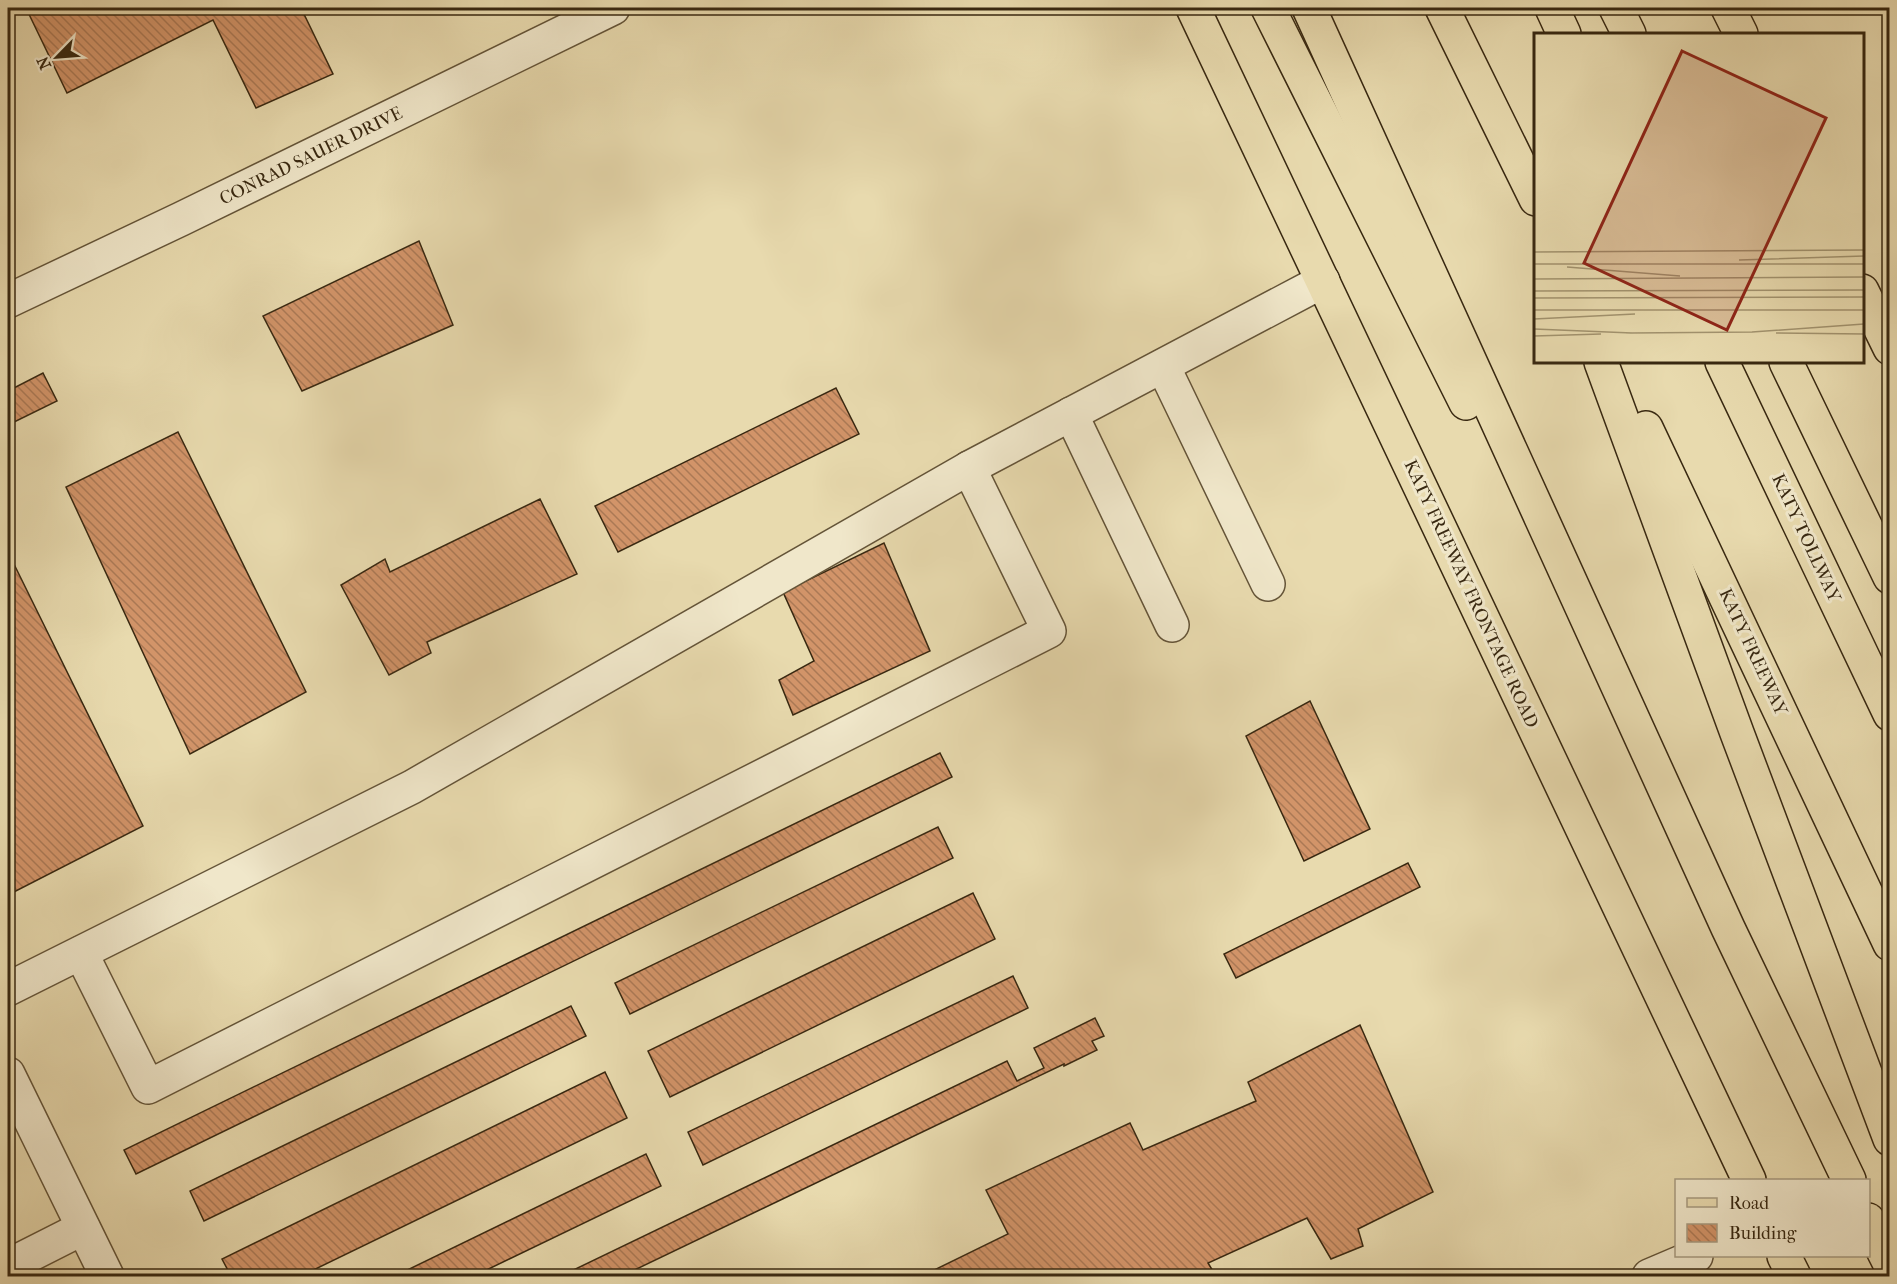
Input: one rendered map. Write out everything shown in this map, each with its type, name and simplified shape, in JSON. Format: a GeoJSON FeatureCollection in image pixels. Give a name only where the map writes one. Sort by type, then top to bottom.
{"type":"FeatureCollection","features":[{"type":"Feature","properties":{"kind":"main road","name":"KATY FREEWAY FRONTAGE ROAD"},"geometry":{"type":"LineString","coordinates":[[1193,8],[1749,1179]]}},
{"type":"Feature","properties":{"kind":"main road"},"geometry":{"type":"LineString","coordinates":[[1268,8],[1728,928],[1849,1179]]}},
{"type":"Feature","properties":{"kind":"main road"},"geometry":{"type":"LineString","coordinates":[[1309,8],[1728,928]]}},
{"type":"Feature","properties":{"kind":"main road"},"geometry":{"type":"LineString","coordinates":[[1442,8],[1534,195]]}},
{"type":"Feature","properties":{"kind":"main road"},"geometry":{"type":"LineString","coordinates":[[1551,8],[1564,33]]}},
{"type":"Feature","properties":{"kind":"main road"},"geometry":{"type":"LineString","coordinates":[[1616,8],[1628,33]]}},
{"type":"Feature","properties":{"kind":"main road"},"geometry":{"type":"LineString","coordinates":[[1728,8],[1740,33]]}},
{"type":"Feature","properties":{"kind":"main road"},"geometry":{"type":"LineString","coordinates":[[1864,293],[1890,348]]}},
{"type":"Feature","properties":{"kind":"main road"},"geometry":{"type":"LineString","coordinates":[[1601,363],[1890,1139]]}},
{"type":"Feature","properties":{"kind":"main road","name":"KATY FREEWAY"},"geometry":{"type":"LineString","coordinates":[[1614,363],[1890,944]]}},
{"type":"Feature","properties":{"kind":"main road","name":"KATY TOLLWAY"},"geometry":{"type":"LineString","coordinates":[[1722,363],[1890,714]]}},
{"type":"Feature","properties":{"kind":"main road"},"geometry":{"type":"LineString","coordinates":[[1786,363],[1890,577]]}},
{"type":"Feature","properties":{"kind":"main road"},"geometry":{"type":"LineString","coordinates":[[1870,1222],[1890,1264]]}},
{"type":"Feature","properties":{"kind":"main road"},"geometry":{"type":"LineString","coordinates":[[1784,1257],[1794,1276]]}},
{"type":"Feature","properties":{"kind":"street","name":"CONRAD SAUER DRIVE"},"geometry":{"type":"LineString","coordinates":[[10,292],[181,219],[613,8]]}},
{"type":"Feature","properties":{"kind":"street"},"geometry":{"type":"LineString","coordinates":[[8,989],[412,787],[969,468],[1323,281]]}},
{"type":"Feature","properties":{"kind":"street"},"geometry":{"type":"LineString","coordinates":[[1162,366],[1268,584]]}},
{"type":"Feature","properties":{"kind":"street"},"geometry":{"type":"LineString","coordinates":[[1071,414],[1172,625]]}},
{"type":"Feature","properties":{"kind":"street"},"geometry":{"type":"LineString","coordinates":[[81,953],[148,1087],[1049,631],[969,468]]}},
{"type":"Feature","properties":{"kind":"street"},"geometry":{"type":"LineString","coordinates":[[8,1074],[107,1276]]}},
{"type":"Feature","properties":{"kind":"street"},"geometry":{"type":"LineString","coordinates":[[8,1266],[83,1228]]}},
{"type":"Feature","properties":{"kind":"street"},"geometry":{"type":"LineString","coordinates":[[1649,1276],[1694,1257]]}},
{"type":"Feature","properties":{"kind":"building"},"geometry":{"type":"Polygon","coordinates":[[[26,8],[301,8],[333,74],[256,108],[213,20],[67,93],[26,8]]]}},
{"type":"Feature","properties":{"kind":"building"},"geometry":{"type":"Polygon","coordinates":[[[419,241],[453,325],[302,391],[263,316],[419,241]]]}},
{"type":"Feature","properties":{"kind":"building"},"geometry":{"type":"Polygon","coordinates":[[[43,373],[57,401],[8,425],[8,391],[43,373]]]}},
{"type":"Feature","properties":{"kind":"building"},"geometry":{"type":"Polygon","coordinates":[[[836,388],[859,434],[618,552],[595,506],[836,388]]]}},
{"type":"Feature","properties":{"kind":"building"},"geometry":{"type":"Polygon","coordinates":[[[178,432],[306,692],[190,754],[66,487],[178,432]]]}},
{"type":"Feature","properties":{"kind":"building"},"geometry":{"type":"Polygon","coordinates":[[[540,499],[577,574],[427,642],[431,653],[389,675],[341,585],[385,559],[390,572],[540,499]]]}},
{"type":"Feature","properties":{"kind":"building"},"geometry":{"type":"Polygon","coordinates":[[[884,543],[930,651],[793,715],[779,680],[814,661],[783,592],[884,543]]]}},
{"type":"Feature","properties":{"kind":"building"},"geometry":{"type":"Polygon","coordinates":[[[8,552],[143,826],[8,895],[8,552]]]}},
{"type":"Feature","properties":{"kind":"building"},"geometry":{"type":"Polygon","coordinates":[[[1310,701],[1370,829],[1304,861],[1246,736],[1310,701]]]}},
{"type":"Feature","properties":{"kind":"building"},"geometry":{"type":"Polygon","coordinates":[[[940,753],[952,777],[136,1174],[124,1150],[940,753]]]}},
{"type":"Feature","properties":{"kind":"building"},"geometry":{"type":"Polygon","coordinates":[[[938,827],[953,858],[630,1014],[615,983],[938,827]]]}},
{"type":"Feature","properties":{"kind":"building"},"geometry":{"type":"Polygon","coordinates":[[[1408,863],[1420,887],[1236,978],[1224,954],[1408,863]]]}},
{"type":"Feature","properties":{"kind":"building"},"geometry":{"type":"Polygon","coordinates":[[[973,893],[995,939],[670,1097],[648,1051],[973,893]]]}},
{"type":"Feature","properties":{"kind":"building"},"geometry":{"type":"Polygon","coordinates":[[[1013,976],[1028,1008],[703,1165],[688,1132],[1013,976]]]}},
{"type":"Feature","properties":{"kind":"building"},"geometry":{"type":"Polygon","coordinates":[[[571,1006],[586,1036],[204,1221],[190,1191],[571,1006]]]}},
{"type":"Feature","properties":{"kind":"building"},"geometry":{"type":"Polygon","coordinates":[[[1095,1018],[1104,1036],[1092,1041],[1097,1050],[1064,1066],[1064,1064],[622,1276],[561,1276],[1007,1061],[1017,1081],[1044,1068],[1034,1048],[1095,1018]]]}},
{"type":"Feature","properties":{"kind":"building"},"geometry":{"type":"Polygon","coordinates":[[[1360,1025],[1433,1192],[1358,1229],[1363,1246],[1331,1259],[1307,1218],[1208,1263],[1216,1276],[922,1276],[1008,1234],[986,1190],[1130,1123],[1143,1150],[1256,1101],[1248,1082],[1360,1025]]]}},
{"type":"Feature","properties":{"kind":"building"},"geometry":{"type":"Polygon","coordinates":[[[605,1072],[627,1118],[301,1276],[231,1276],[222,1259],[605,1072]]]}},
{"type":"Feature","properties":{"kind":"building"},"geometry":{"type":"Polygon","coordinates":[[[646,1154],[661,1186],[474,1276],[395,1276],[646,1154]]]}}]}
